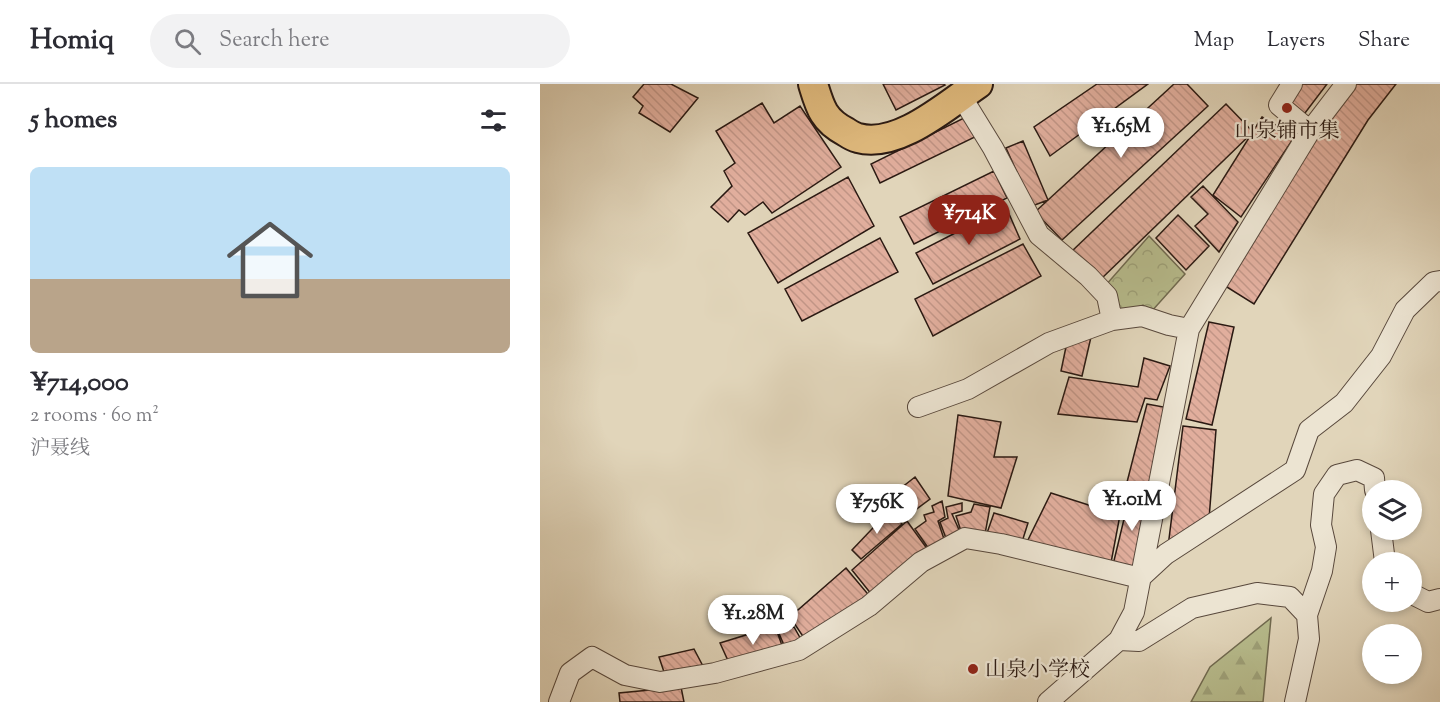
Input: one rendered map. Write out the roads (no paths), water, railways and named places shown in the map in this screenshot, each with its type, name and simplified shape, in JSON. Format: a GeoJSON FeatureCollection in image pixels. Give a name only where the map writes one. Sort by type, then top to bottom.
{"type":"FeatureCollection","features":[{"type":"Feature","properties":{"kind":"highway"},"geometry":{"type":"LineString","coordinates":[[813,84],[823,113],[834,125],[858,138],[885,139],[910,129],[969,90]]}},
{"type":"Feature","properties":{"kind":"street"},"geometry":{"type":"LineString","coordinates":[[1292,84],[1279,105],[1310,131]]}},
{"type":"Feature","properties":{"kind":"street"},"geometry":{"type":"LineString","coordinates":[[1048,702],[1119,640],[1134,612],[1189,329],[1310,131],[1346,84]]}},
{"type":"Feature","properties":{"kind":"street"},"geometry":{"type":"LineString","coordinates":[[969,90],[993,148],[1039,235],[1088,276],[1107,296],[1112,320]]}},
{"type":"Feature","properties":{"kind":"street"},"geometry":{"type":"LineString","coordinates":[[1140,578],[1166,554],[1295,470],[1309,430],[1344,403],[1382,356],[1405,310],[1434,282],[1440,281]]}},
{"type":"Feature","properties":{"kind":"street"},"geometry":{"type":"LineString","coordinates":[[918,407],[968,389],[1049,343],[1112,320],[1142,316],[1189,329]]}},
{"type":"Feature","properties":{"kind":"street"},"geometry":{"type":"LineString","coordinates":[[1295,702],[1309,639],[1307,615],[1322,572],[1326,548],[1322,525],[1324,494],[1337,476],[1357,470],[1374,480]]}},
{"type":"Feature","properties":{"kind":"street"},"geometry":{"type":"LineString","coordinates":[[559,702],[570,673],[592,657],[625,675],[660,682],[715,673],[799,650],[869,606],[921,562],[965,538],[1001,544],[1140,578]]}},
{"type":"Feature","properties":{"kind":"street"},"geometry":{"type":"LineString","coordinates":[[1119,640],[1139,640],[1192,608],[1257,593],[1290,597],[1307,615]]}},
{"type":"Feature","properties":{"kind":"street"},"geometry":{"type":"LineString","coordinates":[[1422,599],[1428,602],[1440,599]]}},
{"type":"Feature","properties":{"kind":"place","name":"山泉铺市集"},"geometry":{"type":"Point","coordinates":[1287,108]}},
{"type":"Feature","properties":{"kind":"place","name":"山泉小学校"},"geometry":{"type":"Point","coordinates":[973,669]}}]}
